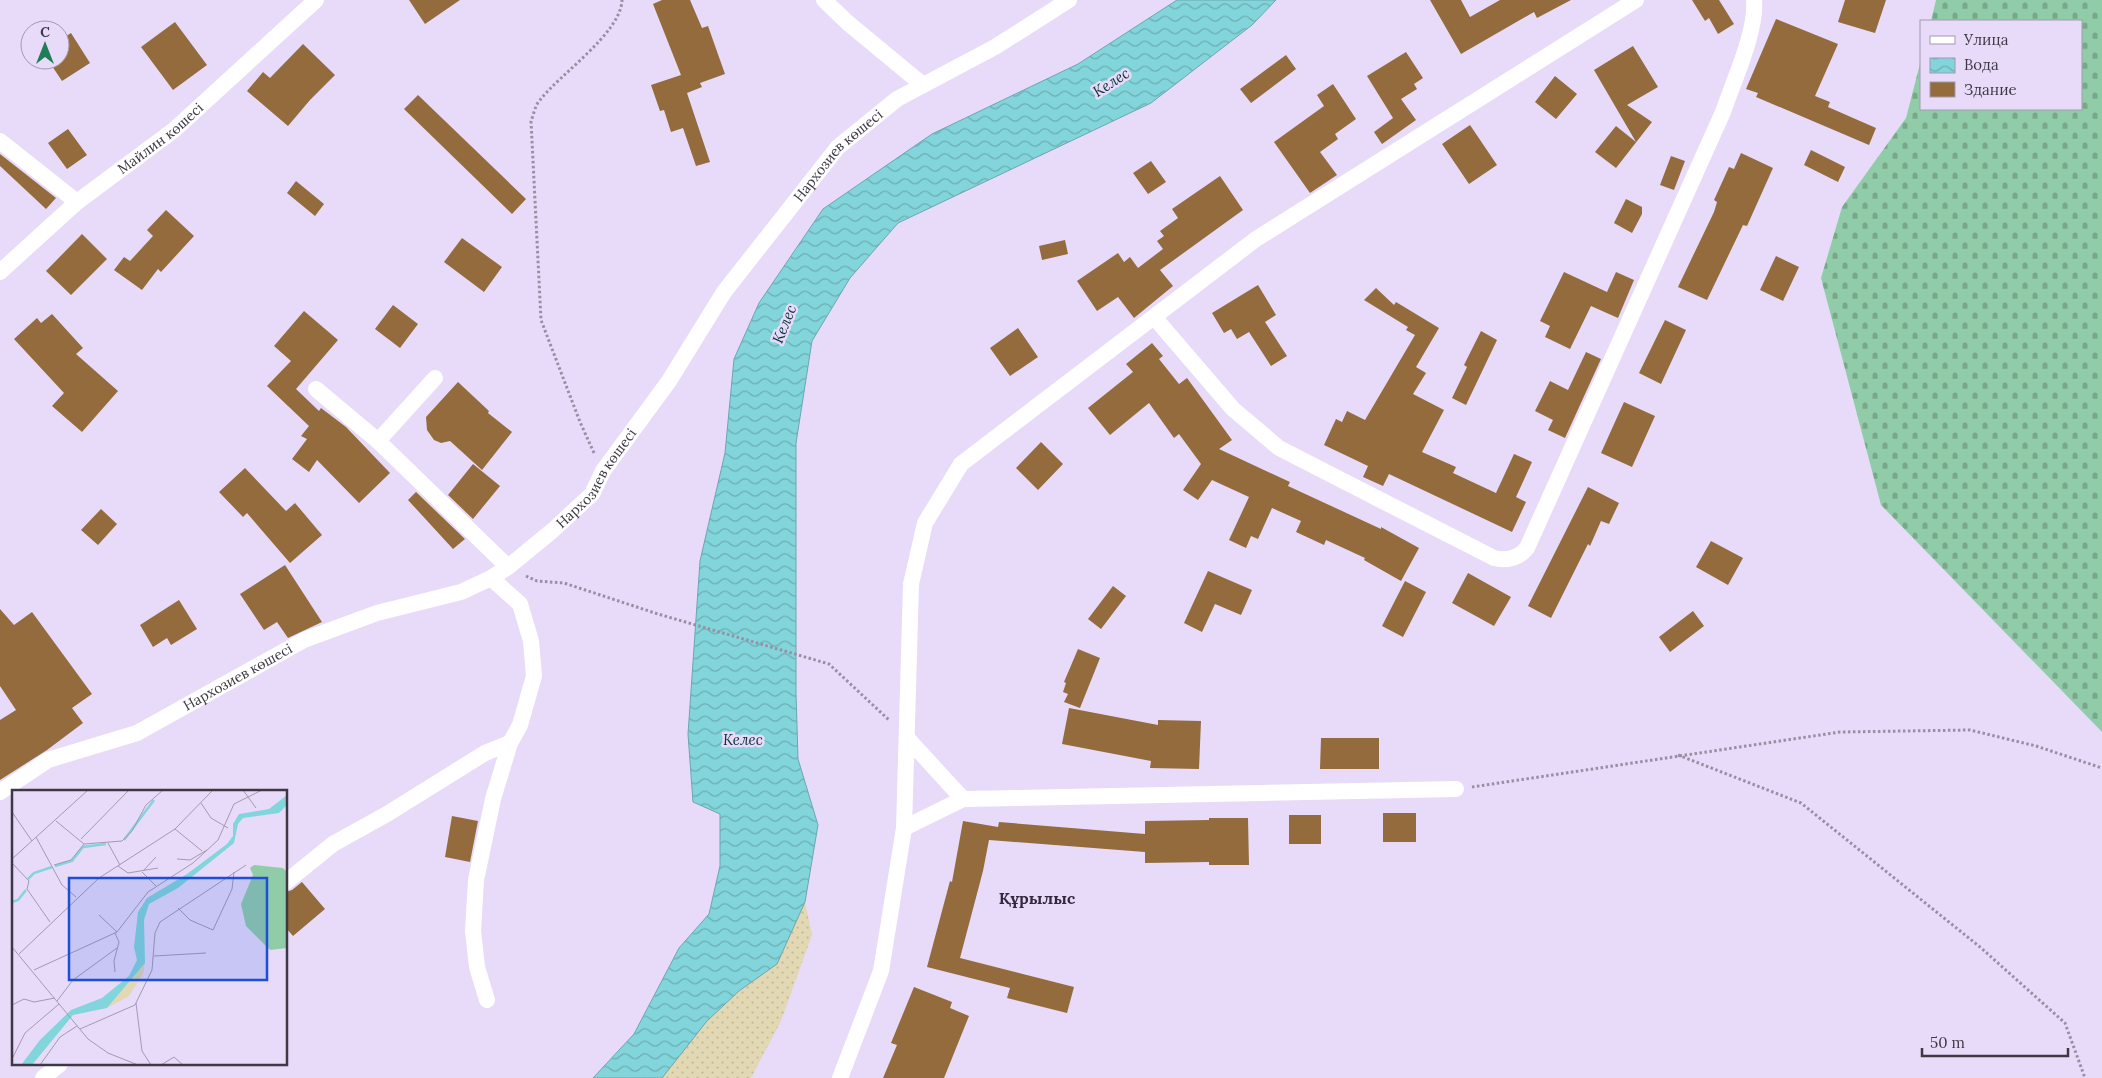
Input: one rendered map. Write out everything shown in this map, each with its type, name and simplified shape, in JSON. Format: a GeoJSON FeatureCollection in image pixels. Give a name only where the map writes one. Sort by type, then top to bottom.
{"type":"FeatureCollection","features":[{"type":"Feature","properties":{"kind":"street","name":"Майлин көшесі"},"geometry":{"type":"LineString","coordinates":[[0,272],[76,202],[174,130],[316,0]]}},
{"type":"Feature","properties":{"kind":"street"},"geometry":{"type":"LineString","coordinates":[[824,0],[848,23],[923,85]]}},
{"type":"Feature","properties":{"kind":"street","name":"Нархозиев көшесі"},"geometry":{"type":"LineString","coordinates":[[0,792],[48,760],[137,733],[304,640],[377,613],[461,592],[491,578],[508,567],[552,531],[592,494],[603,471],[669,381],[724,292],[838,147],[898,99],[995,47],[1069,0]]}},
{"type":"Feature","properties":{"kind":"street"},"geometry":{"type":"LineString","coordinates":[[840,1078],[881,971],[904,828],[911,584],[925,523],[962,464],[1256,239],[1636,0]]}},
{"type":"Feature","properties":{"kind":"street"},"geometry":{"type":"LineString","coordinates":[[1154,317],[1233,410],[1279,448],[1494,558],[1503,560],[1514,558],[1526,548],[1723,112],[1748,37],[1754,0]]}},
{"type":"Feature","properties":{"kind":"street"},"geometry":{"type":"LineString","coordinates":[[0,140],[76,202]]}},
{"type":"Feature","properties":{"kind":"street"},"geometry":{"type":"LineString","coordinates":[[378,441],[435,378]]}},
{"type":"Feature","properties":{"kind":"street"},"geometry":{"type":"LineString","coordinates":[[316,389],[378,441],[508,567]]}},
{"type":"Feature","properties":{"kind":"street"},"geometry":{"type":"LineString","coordinates":[[487,1000],[477,967],[474,940],[476,880],[493,799],[510,743],[520,725],[534,676],[531,642],[520,604],[491,578]]}},
{"type":"Feature","properties":{"kind":"street"},"geometry":{"type":"LineString","coordinates":[[907,738],[963,799]]}},
{"type":"Feature","properties":{"kind":"street"},"geometry":{"type":"LineString","coordinates":[[288,880],[333,844],[387,814],[484,753],[510,743]]}},
{"type":"Feature","properties":{"kind":"street"},"geometry":{"type":"LineString","coordinates":[[904,828],[963,799],[1456,789]]}},
{"type":"Feature","properties":{"kind":"street"},"geometry":{"type":"LineString","coordinates":[[43,1078],[58,1066]]}},
{"type":"Feature","properties":{"kind":"path"},"geometry":{"type":"LineString","coordinates":[[603,471],[580,422],[541,320],[531,121],[538,101],[615,24],[622,6],[622,0]]}},
{"type":"Feature","properties":{"kind":"path"},"geometry":{"type":"LineString","coordinates":[[508,567],[536,581],[564,584],[658,614],[829,664],[907,738]]}},
{"type":"Feature","properties":{"kind":"path"},"geometry":{"type":"LineString","coordinates":[[1456,789],[1840,732],[1970,730],[2036,746],[2102,768]]}},
{"type":"Feature","properties":{"kind":"path"},"geometry":{"type":"LineString","coordinates":[[1678,755],[1802,803],[1980,947],[2066,1023],[2085,1078]]}},
{"type":"Feature","properties":{"kind":"sand"},"geometry":{"type":"Polygon","coordinates":[[[805,902],[812,935],[781,1021],[751,1078],[662,1078],[707,1021],[739,991],[777,964],[805,902]]]}},
{"type":"Feature","properties":{"kind":"green space"},"geometry":{"type":"Polygon","coordinates":[[[1936,0],[2102,0],[2102,732],[1881,505],[1821,278],[1842,207],[1906,118],[1920,64],[1920,110],[2082,110],[2082,20],[1931,20],[1936,0]]]}},
{"type":"Feature","properties":{"kind":"water","name":"Келес"},"geometry":{"type":"Polygon","coordinates":[[[1177,0],[1276,0],[1252,25],[1151,103],[898,223],[850,278],[812,341],[796,443],[796,693],[798,759],[818,825],[805,902],[777,964],[739,991],[707,1021],[662,1078],[593,1078],[634,1034],[679,948],[709,914],[720,866],[720,814],[693,802],[688,734],[700,561],[725,453],[734,359],[759,303],[823,209],[932,134],[1078,64],[1177,0]]]}},
{"type":"Feature","properties":{"kind":"building"},"geometry":{"type":"Polygon","coordinates":[[[409,0],[460,0],[425,24],[409,0]]]}},
{"type":"Feature","properties":{"kind":"building"},"geometry":{"type":"Polygon","coordinates":[[[662,0],[690,0],[702,28],[708,26],[725,74],[700,83],[702,87],[687,93],[710,162],[696,166],[683,128],[671,132],[664,110],[660,111],[651,85],[681,75],[653,4],[662,0]]]}},
{"type":"Feature","properties":{"kind":"building"},"geometry":{"type":"Polygon","coordinates":[[[1430,0],[1461,0],[1470,17],[1500,0],[1571,0],[1537,18],[1534,12],[1461,54],[1430,0]]]}},
{"type":"Feature","properties":{"kind":"building"},"geometry":{"type":"Polygon","coordinates":[[[1692,0],[1719,0],[1734,24],[1718,34],[1709,18],[1705,21],[1692,0]]]}},
{"type":"Feature","properties":{"kind":"building"},"geometry":{"type":"Polygon","coordinates":[[[1845,0],[1886,0],[1875,33],[1838,22],[1845,0]]]}},
{"type":"Feature","properties":{"kind":"building"},"geometry":{"type":"Polygon","coordinates":[[[1776,19],[1838,44],[1815,96],[1830,102],[1828,107],[1876,128],[1869,145],[1756,97],[1758,93],[1746,89],[1776,19]]]}},
{"type":"Feature","properties":{"kind":"building"},"geometry":{"type":"Polygon","coordinates":[[[175,22],[207,65],[173,90],[141,47],[175,22]]]}},
{"type":"Feature","properties":{"kind":"building"},"geometry":{"type":"Polygon","coordinates":[[[70,34],[90,63],[62,81],[55,70],[70,70],[70,34]]]}},
{"type":"Feature","properties":{"kind":"building"},"geometry":{"type":"Polygon","coordinates":[[[303,44],[335,75],[288,126],[247,91],[263,72],[270,78],[303,44]]]}},
{"type":"Feature","properties":{"kind":"building"},"geometry":{"type":"Polygon","coordinates":[[[1633,46],[1658,87],[1627,105],[1652,122],[1616,168],[1595,152],[1616,126],[1636,142],[1594,70],[1633,46]]]}},
{"type":"Feature","properties":{"kind":"building"},"geometry":{"type":"Polygon","coordinates":[[[1406,52],[1423,78],[1414,84],[1417,89],[1401,99],[1416,120],[1382,144],[1374,132],[1393,118],[1367,76],[1406,52]]]}},
{"type":"Feature","properties":{"kind":"building"},"geometry":{"type":"Polygon","coordinates":[[[1286,55],[1296,69],[1251,103],[1240,89],[1286,55]]]}},
{"type":"Feature","properties":{"kind":"building"},"geometry":{"type":"Polygon","coordinates":[[[1555,76],[1577,94],[1556,119],[1535,102],[1555,76]]]}},
{"type":"Feature","properties":{"kind":"building"},"geometry":{"type":"Polygon","coordinates":[[[1333,84],[1356,119],[1335,134],[1338,139],[1320,152],[1337,175],[1310,193],[1274,142],[1324,106],[1317,95],[1333,84]]]}},
{"type":"Feature","properties":{"kind":"building"},"geometry":{"type":"Polygon","coordinates":[[[418,95],[526,199],[512,214],[404,109],[418,95]]]}},
{"type":"Feature","properties":{"kind":"building"},"geometry":{"type":"Polygon","coordinates":[[[1470,125],[1497,165],[1469,184],[1442,144],[1470,125]]]}},
{"type":"Feature","properties":{"kind":"building"},"geometry":{"type":"Polygon","coordinates":[[[68,129],[87,155],[67,169],[48,143],[68,129]]]}},
{"type":"Feature","properties":{"kind":"building"},"geometry":{"type":"Polygon","coordinates":[[[1811,150],[1845,167],[1838,182],[1804,165],[1811,150]]]}},
{"type":"Feature","properties":{"kind":"building"},"geometry":{"type":"Polygon","coordinates":[[[1741,153],[1773,168],[1747,226],[1743,225],[1707,300],[1678,287],[1714,212],[1717,202],[1714,200],[1729,167],[1734,169],[1741,153]]]}},
{"type":"Feature","properties":{"kind":"building"},"geometry":{"type":"Polygon","coordinates":[[[0,154],[56,198],[46,209],[0,166],[0,154]]]}},
{"type":"Feature","properties":{"kind":"building"},"geometry":{"type":"Polygon","coordinates":[[[1671,156],[1685,161],[1674,190],[1660,185],[1671,156]]]}},
{"type":"Feature","properties":{"kind":"building"},"geometry":{"type":"Polygon","coordinates":[[[1151,161],[1166,182],[1148,194],[1133,173],[1151,161]]]}},
{"type":"Feature","properties":{"kind":"building"},"geometry":{"type":"Polygon","coordinates":[[[1220,176],[1243,210],[1160,270],[1173,286],[1134,318],[1118,297],[1097,311],[1077,281],[1118,253],[1124,262],[1130,257],[1138,268],[1163,249],[1157,241],[1164,236],[1160,231],[1178,218],[1172,209],[1220,176]]]}},
{"type":"Feature","properties":{"kind":"building"},"geometry":{"type":"Polygon","coordinates":[[[296,181],[324,204],[315,216],[287,193],[296,181]]]}},
{"type":"Feature","properties":{"kind":"building"},"geometry":{"type":"Polygon","coordinates":[[[1626,199],[1642,207],[1642,214],[1632,233],[1614,223],[1626,199]]]}},
{"type":"Feature","properties":{"kind":"building"},"geometry":{"type":"Polygon","coordinates":[[[166,210],[194,236],[161,272],[158,269],[142,290],[114,270],[124,257],[130,261],[153,236],[147,230],[166,210]]]}},
{"type":"Feature","properties":{"kind":"building"},"geometry":{"type":"Polygon","coordinates":[[[82,234],[107,259],[71,295],[46,271],[82,234]]]}},
{"type":"Feature","properties":{"kind":"building"},"geometry":{"type":"Polygon","coordinates":[[[462,238],[502,267],[484,292],[444,262],[462,238]]]}},
{"type":"Feature","properties":{"kind":"building"},"geometry":{"type":"Polygon","coordinates":[[[1065,240],[1068,254],[1042,260],[1039,246],[1065,240]]]}},
{"type":"Feature","properties":{"kind":"building"},"geometry":{"type":"Polygon","coordinates":[[[1776,256],[1799,267],[1783,301],[1760,290],[1776,256]]]}},
{"type":"Feature","properties":{"kind":"building"},"geometry":{"type":"Polygon","coordinates":[[[1564,272],[1607,292],[1616,272],[1634,280],[1618,318],[1591,306],[1570,349],[1545,337],[1550,326],[1540,321],[1564,272]]]}},
{"type":"Feature","properties":{"kind":"building"},"geometry":{"type":"Polygon","coordinates":[[[1258,285],[1276,315],[1265,322],[1287,356],[1271,366],[1249,332],[1237,339],[1231,329],[1224,333],[1212,313],[1258,285]]]}},
{"type":"Feature","properties":{"kind":"building"},"geometry":{"type":"Polygon","coordinates":[[[1376,288],[1394,305],[1396,302],[1439,328],[1416,367],[1426,373],[1413,394],[1444,410],[1422,452],[1456,467],[1453,473],[1496,493],[1514,454],[1532,462],[1516,497],[1526,502],[1512,532],[1389,474],[1383,486],[1363,477],[1368,466],[1324,445],[1336,419],[1342,422],[1347,411],[1365,420],[1415,335],[1406,330],[1408,327],[1364,300],[1376,288]]]}},
{"type":"Feature","properties":{"kind":"building"},"geometry":{"type":"Polygon","coordinates":[[[393,305],[418,324],[400,348],[375,329],[393,305]]]}},
{"type":"Feature","properties":{"kind":"building"},"geometry":{"type":"Polygon","coordinates":[[[304,311],[338,340],[296,389],[319,411],[321,408],[346,427],[390,473],[359,503],[317,460],[309,472],[292,459],[307,439],[301,436],[309,426],[267,386],[291,361],[274,346],[304,311]]]}},
{"type":"Feature","properties":{"kind":"building"},"geometry":{"type":"Polygon","coordinates":[[[52,314],[83,348],[76,354],[118,391],[82,432],[52,406],[64,393],[14,339],[37,318],[41,323],[52,314]]]}},
{"type":"Feature","properties":{"kind":"building"},"geometry":{"type":"Polygon","coordinates":[[[1665,320],[1686,330],[1661,384],[1639,373],[1665,320]]]}},
{"type":"Feature","properties":{"kind":"building"},"geometry":{"type":"Polygon","coordinates":[[[1018,328],[1038,357],[1010,376],[990,348],[1018,328]]]}},
{"type":"Feature","properties":{"kind":"building"},"geometry":{"type":"Polygon","coordinates":[[[1481,331],[1497,340],[1466,405],[1452,398],[1467,367],[1464,365],[1481,331]]]}},
{"type":"Feature","properties":{"kind":"building"},"geometry":{"type":"Polygon","coordinates":[[[1152,343],[1163,356],[1159,359],[1179,384],[1187,378],[1232,440],[1219,449],[1290,482],[1288,486],[1381,529],[1381,527],[1419,548],[1401,581],[1364,560],[1365,558],[1326,540],[1324,545],[1296,532],[1301,521],[1272,508],[1258,539],[1251,536],[1246,548],[1229,540],[1249,497],[1212,480],[1198,500],[1183,490],[1201,464],[1179,434],[1174,438],[1149,403],[1110,435],[1088,408],[1133,372],[1126,364],[1152,343]]]}},
{"type":"Feature","properties":{"kind":"building"},"geometry":{"type":"Polygon","coordinates":[[[1586,352],[1601,359],[1565,438],[1548,430],[1553,420],[1535,411],[1550,381],[1568,390],[1586,352]]]}},
{"type":"Feature","properties":{"kind":"building"},"geometry":{"type":"Polygon","coordinates":[[[458,382],[489,411],[488,413],[512,432],[482,470],[450,441],[441,443],[434,440],[427,430],[426,417],[458,382]]]}},
{"type":"Feature","properties":{"kind":"building"},"geometry":{"type":"Polygon","coordinates":[[[1624,402],[1655,416],[1632,467],[1601,453],[1624,402]]]}},
{"type":"Feature","properties":{"kind":"building"},"geometry":{"type":"Polygon","coordinates":[[[1041,442],[1063,464],[1038,490],[1016,468],[1041,442]]]}},
{"type":"Feature","properties":{"kind":"building"},"geometry":{"type":"Polygon","coordinates":[[[473,464],[500,486],[473,519],[448,495],[473,464]]]}},
{"type":"Feature","properties":{"kind":"building"},"geometry":{"type":"Polygon","coordinates":[[[245,468],[286,511],[295,503],[322,535],[290,563],[247,513],[243,517],[219,492],[245,468]]]}},
{"type":"Feature","properties":{"kind":"building"},"geometry":{"type":"Polygon","coordinates":[[[1588,487],[1619,503],[1609,524],[1601,521],[1590,546],[1588,544],[1551,618],[1528,606],[1588,487]]]}},
{"type":"Feature","properties":{"kind":"building"},"geometry":{"type":"Polygon","coordinates":[[[416,492],[465,539],[453,549],[408,500],[416,492]]]}},
{"type":"Feature","properties":{"kind":"building"},"geometry":{"type":"Polygon","coordinates":[[[101,509],[117,524],[98,545],[81,530],[101,509]]]}},
{"type":"Feature","properties":{"kind":"building"},"geometry":{"type":"Polygon","coordinates":[[[1711,541],[1743,558],[1728,585],[1696,567],[1711,541]]]}},
{"type":"Feature","properties":{"kind":"building"},"geometry":{"type":"Polygon","coordinates":[[[285,565],[322,622],[288,638],[277,622],[264,630],[240,594],[285,565]]]}},
{"type":"Feature","properties":{"kind":"building"},"geometry":{"type":"Polygon","coordinates":[[[1208,571],[1252,590],[1241,615],[1215,604],[1202,632],[1184,623],[1208,571]]]}},
{"type":"Feature","properties":{"kind":"building"},"geometry":{"type":"Polygon","coordinates":[[[1468,573],[1511,597],[1494,626],[1452,603],[1468,573]]]}},
{"type":"Feature","properties":{"kind":"building"},"geometry":{"type":"Polygon","coordinates":[[[1405,581],[1426,592],[1403,637],[1382,626],[1405,581]]]}},
{"type":"Feature","properties":{"kind":"building"},"geometry":{"type":"Polygon","coordinates":[[[1113,586],[1126,596],[1101,629],[1088,619],[1113,586]]]}},
{"type":"Feature","properties":{"kind":"building"},"geometry":{"type":"Polygon","coordinates":[[[179,600],[197,629],[171,645],[167,638],[153,647],[140,625],[179,600]]]}},
{"type":"Feature","properties":{"kind":"building"},"geometry":{"type":"Polygon","coordinates":[[[0,609],[14,625],[32,612],[92,694],[72,708],[83,723],[47,750],[0,780],[0,720],[16,710],[0,686],[0,609]]]}},
{"type":"Feature","properties":{"kind":"building"},"geometry":{"type":"Polygon","coordinates":[[[1693,611],[1704,626],[1670,652],[1659,637],[1693,611]]]}},
{"type":"Feature","properties":{"kind":"building"},"geometry":{"type":"Polygon","coordinates":[[[1078,649],[1100,658],[1080,708],[1064,702],[1068,694],[1063,692],[1066,683],[1064,682],[1078,649]]]}},
{"type":"Feature","properties":{"kind":"building"},"geometry":{"type":"Polygon","coordinates":[[[1069,708],[1158,725],[1158,720],[1201,721],[1199,769],[1150,768],[1151,761],[1062,744],[1069,708]]]}},
{"type":"Feature","properties":{"kind":"building"},"geometry":{"type":"Polygon","coordinates":[[[1321,738],[1379,738],[1379,769],[1320,769],[1321,738]]]}},
{"type":"Feature","properties":{"kind":"building"},"geometry":{"type":"Polygon","coordinates":[[[1383,813],[1416,813],[1416,842],[1383,842],[1383,813]]]}},
{"type":"Feature","properties":{"kind":"building"},"geometry":{"type":"Polygon","coordinates":[[[1289,815],[1321,815],[1321,844],[1289,844],[1289,815]]]}},
{"type":"Feature","properties":{"kind":"building"},"geometry":{"type":"Polygon","coordinates":[[[452,816],[478,821],[470,862],[445,857],[452,816]]]}},
{"type":"Feature","properties":{"kind":"building"},"geometry":{"type":"Polygon","coordinates":[[[1209,818],[1248,818],[1249,865],[1209,865],[1209,862],[1145,863],[1145,852],[989,840],[983,871],[960,958],[1074,987],[1067,1013],[1007,998],[1010,988],[927,967],[950,881],[952,882],[963,821],[998,827],[999,822],[1145,834],[1145,821],[1209,820],[1209,818]]]}},
{"type":"Feature","properties":{"kind":"building"},"geometry":{"type":"Polygon","coordinates":[[[302,882],[325,909],[293,936],[288,930],[288,891],[302,882]]]}},
{"type":"Feature","properties":{"kind":"building"},"geometry":{"type":"Polygon","coordinates":[[[914,987],[952,1002],[950,1008],[969,1016],[944,1078],[883,1078],[897,1045],[891,1043],[914,987]]]}},
{"type":"Feature","properties":{"kind":"district","name":"Құрылыс"},"geometry":{"type":"Point","coordinates":[1037,898]}}]}
